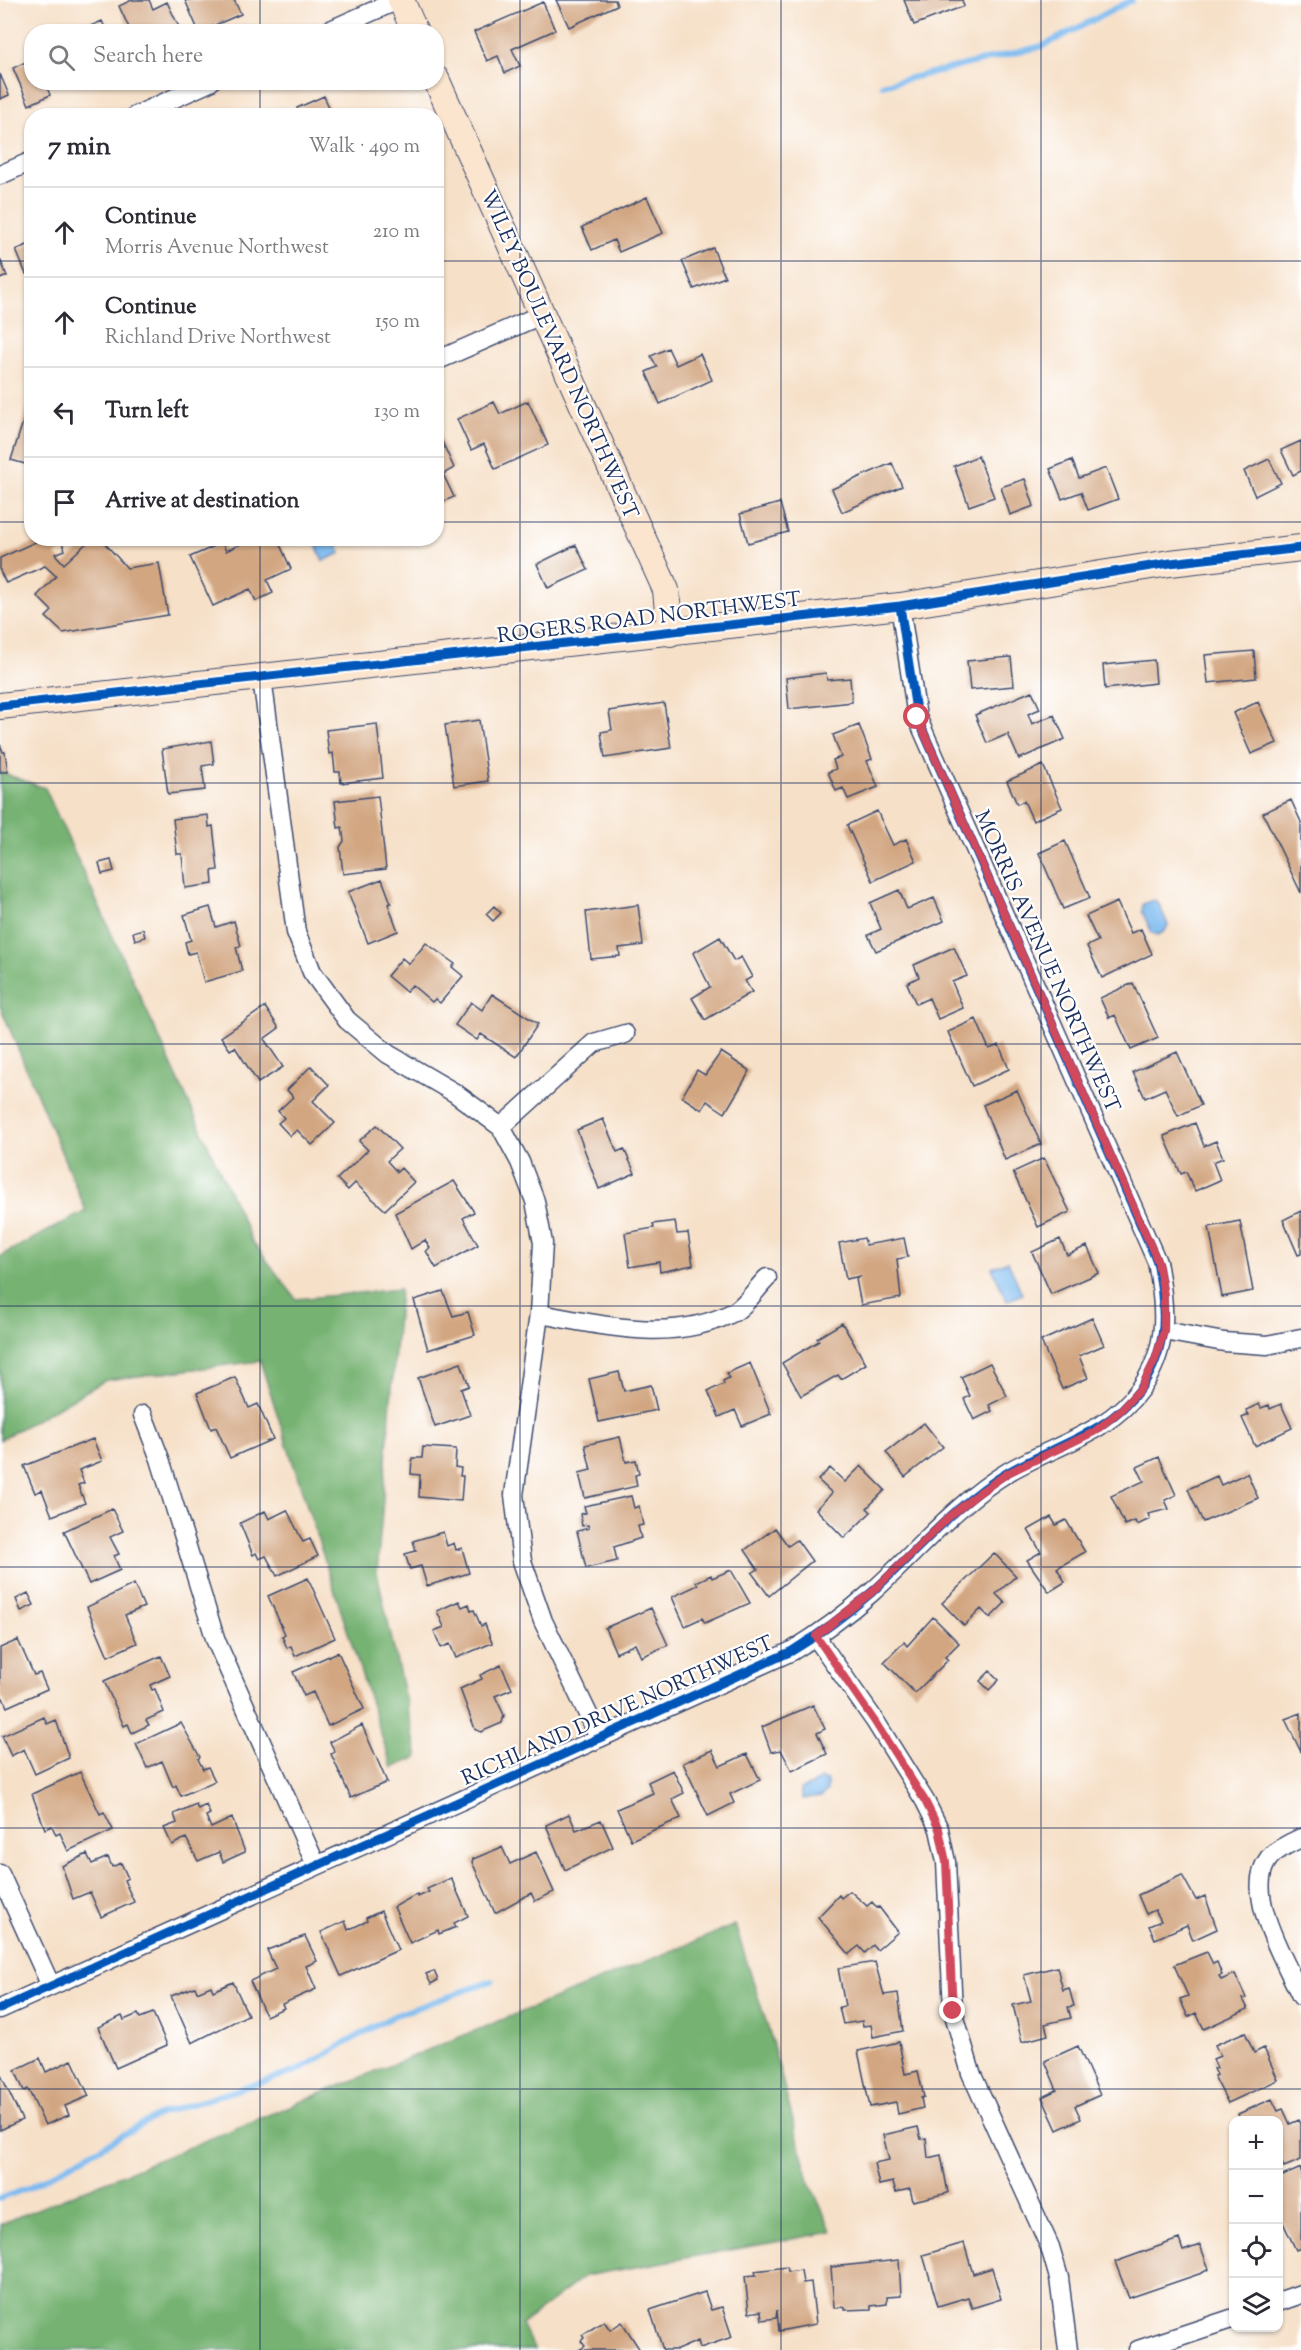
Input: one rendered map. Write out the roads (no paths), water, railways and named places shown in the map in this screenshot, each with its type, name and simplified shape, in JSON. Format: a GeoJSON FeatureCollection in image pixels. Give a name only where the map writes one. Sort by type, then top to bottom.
{"type":"FeatureCollection","features":[{"type":"Feature","properties":{"kind":"street"},"geometry":{"type":"LineString","coordinates":[[344,24],[399,0],[411,24]]}},
{"type":"Feature","properties":{"kind":"street"},"geometry":{"type":"LineString","coordinates":[[153,108],[192,90]]}},
{"type":"Feature","properties":{"kind":"street","name":"WILEY BOULEVARD NORTHWEST"},"geometry":{"type":"LineString","coordinates":[[441,90],[666,590],[670,633]]}},
{"type":"Feature","properties":{"kind":"street"},"geometry":{"type":"LineString","coordinates":[[0,175],[24,164]]}},
{"type":"Feature","properties":{"kind":"street"},"geometry":{"type":"LineString","coordinates":[[444,357],[543,314]]}},
{"type":"Feature","properties":{"kind":"street","name":"ROGERS ROAD NORTHWEST"},"geometry":{"type":"LineString","coordinates":[[0,706],[900,606],[1159,565],[1301,548]]}},
{"type":"Feature","properties":{"kind":"street","name":"MORRIS AVENUE NORTHWEST"},"geometry":{"type":"LineString","coordinates":[[900,606],[917,717],[1158,1262],[1164,1295],[1164,1331]]}},
{"type":"Feature","properties":{"kind":"street"},"geometry":{"type":"LineString","coordinates":[[262,678],[296,932],[312,972],[346,1020],[388,1054],[455,1093],[501,1128],[520,1162],[535,1201],[543,1243],[539,1314],[514,1495],[522,1561],[543,1621],[599,1737]]}},
{"type":"Feature","properties":{"kind":"street"},"geometry":{"type":"LineString","coordinates":[[501,1128],[594,1043],[625,1034]]}},
{"type":"Feature","properties":{"kind":"street"},"geometry":{"type":"LineString","coordinates":[[539,1314],[660,1332],[694,1327],[736,1311],[767,1278]]}},
{"type":"Feature","properties":{"kind":"street"},"geometry":{"type":"LineString","coordinates":[[1164,1331],[1224,1342],[1267,1345],[1301,1338]]}},
{"type":"Feature","properties":{"kind":"street","name":"RICHLAND DRIVE NORTHWEST"},"geometry":{"type":"LineString","coordinates":[[0,2009],[792,1651],[816,1636],[872,1592],[949,1517],[979,1493],[1028,1462],[1094,1432],[1120,1411],[1141,1388],[1155,1360],[1164,1331]]}},
{"type":"Feature","properties":{"kind":"street"},"geometry":{"type":"LineString","coordinates":[[143,1415],[160,1459],[216,1641],[316,1865]]}},
{"type":"Feature","properties":{"kind":"street"},"geometry":{"type":"LineString","coordinates":[[816,1636],[875,1722],[925,1801],[939,1829],[946,1862],[953,2011],[971,2073],[1050,2247],[1059,2278],[1068,2350]]}},
{"type":"Feature","properties":{"kind":"street"},"geometry":{"type":"LineString","coordinates":[[1301,1838],[1269,1858],[1258,1887],[1267,1920],[1301,1996]]}},
{"type":"Feature","properties":{"kind":"street"},"geometry":{"type":"LineString","coordinates":[[0,1874],[51,1986]]}},
{"type":"Feature","properties":{"kind":"street"},"geometry":{"type":"LineString","coordinates":[[1283,2300],[1301,2294]]}},
{"type":"Feature","properties":{"kind":"street"},"geometry":{"type":"LineString","coordinates":[[1138,2350],[1229,2319]]}},
{"type":"Feature","properties":{"kind":"water"},"geometry":{"type":"Polygon","coordinates":[[[317,546],[338,546],[341,553],[323,561],[317,546]]]}},
{"type":"Feature","properties":{"kind":"water"},"geometry":{"type":"Polygon","coordinates":[[[1153,900],[1158,902],[1168,925],[1165,931],[1158,935],[1152,933],[1142,911],[1143,904],[1153,900]]]}},
{"type":"Feature","properties":{"kind":"water"},"geometry":{"type":"Polygon","coordinates":[[[1008,1261],[1022,1294],[1007,1301],[992,1268],[1008,1261]]]}},
{"type":"Feature","properties":{"kind":"water"},"geometry":{"type":"Polygon","coordinates":[[[820,1779],[827,1781],[827,1791],[821,1797],[803,1799],[800,1789],[813,1785],[820,1779]]]}},
{"type":"Feature","properties":{"kind":"waterway"},"geometry":{"type":"LineString","coordinates":[[882,85],[1043,46],[1132,0]]}},
{"type":"Feature","properties":{"kind":"waterway"},"geometry":{"type":"LineString","coordinates":[[0,2199],[30,2187],[160,2114],[297,2071],[393,2016],[492,1981]]}}]}
